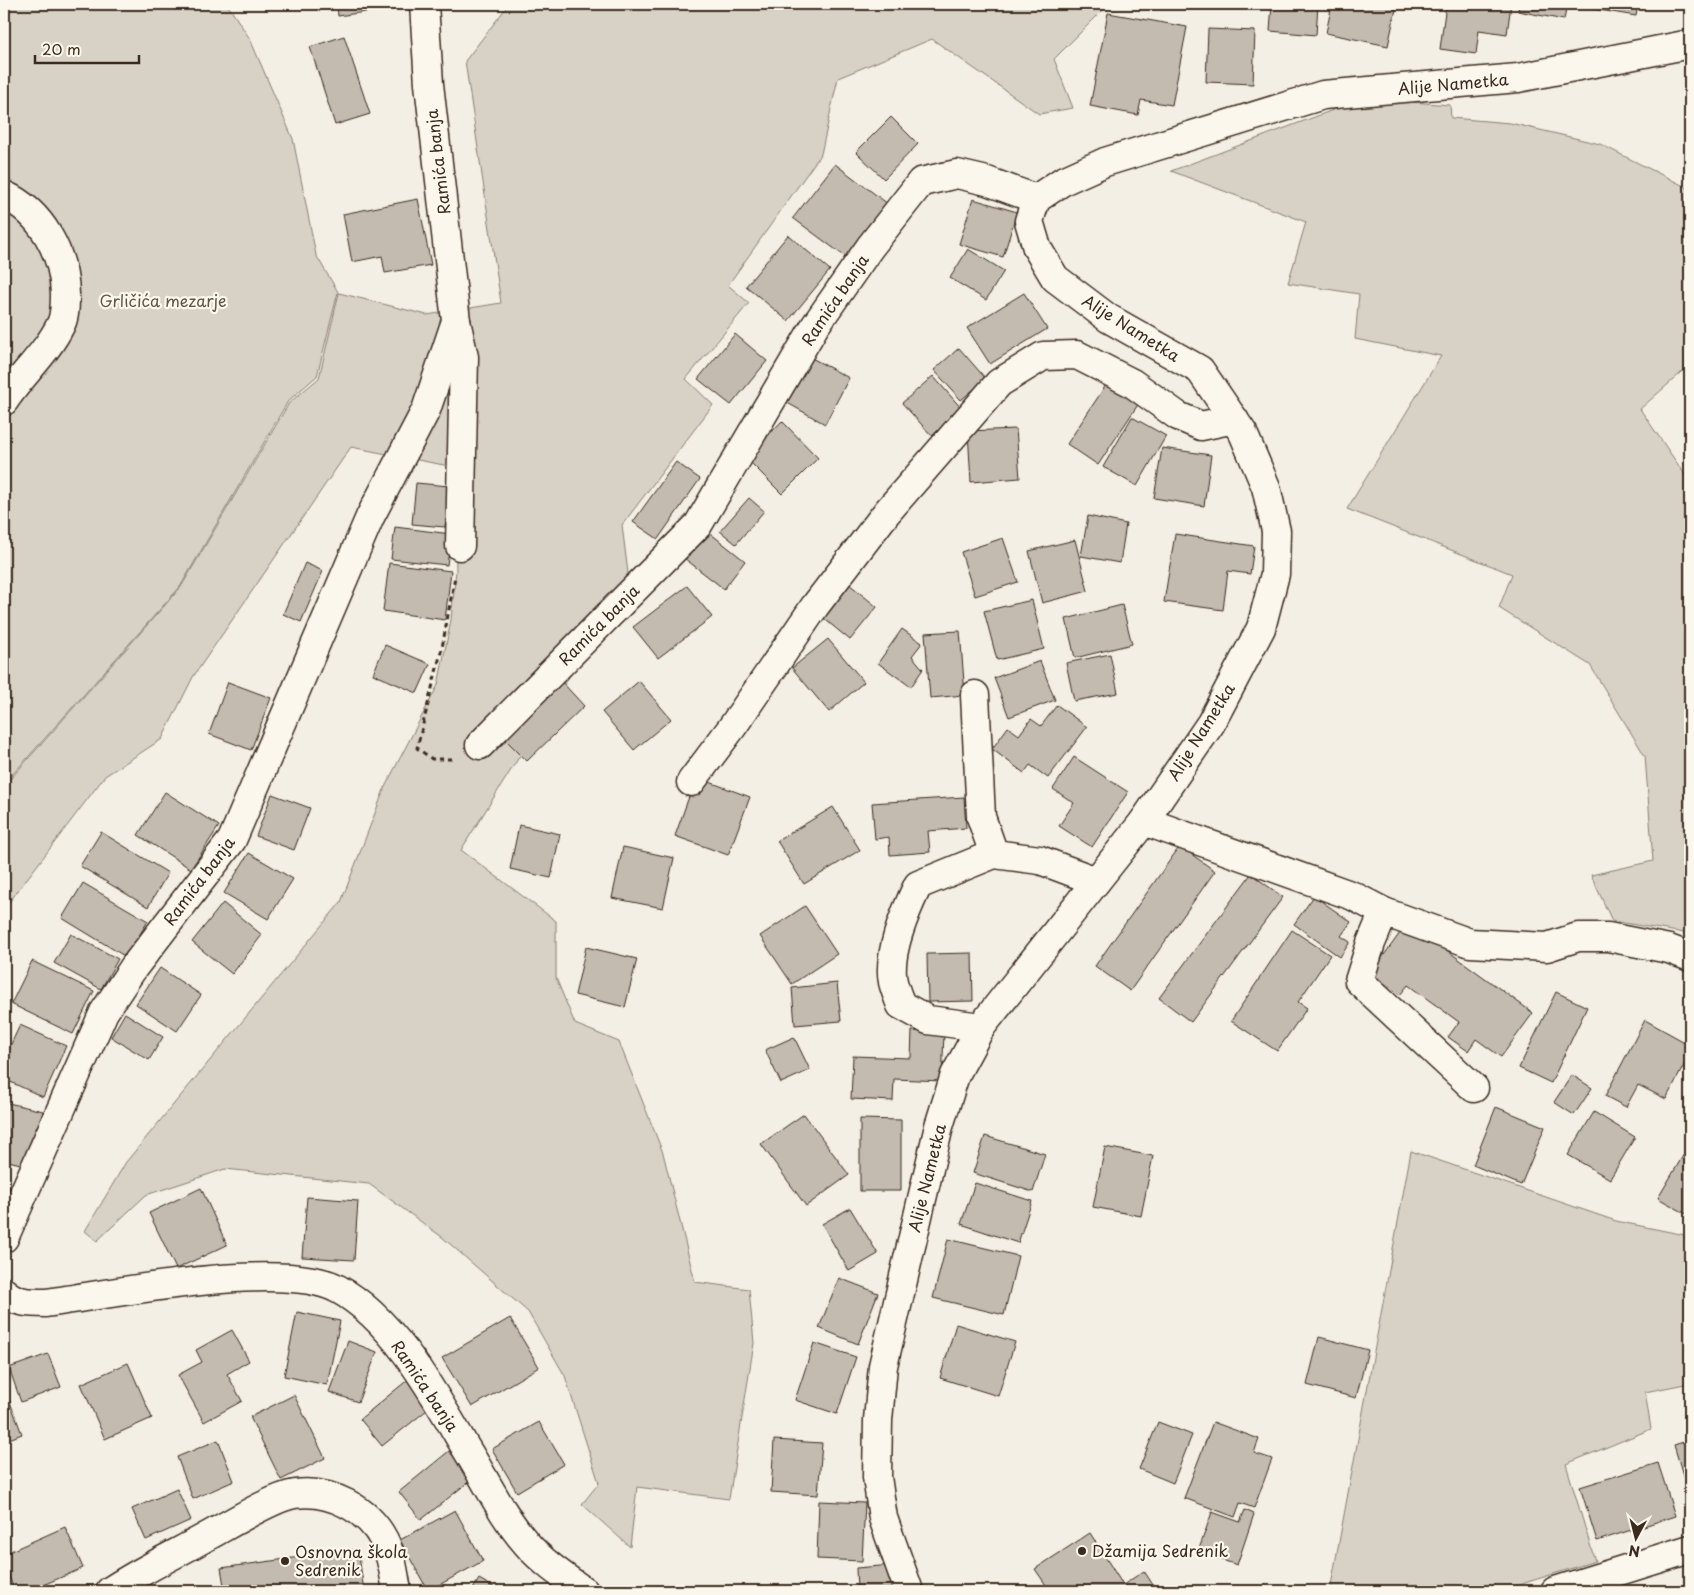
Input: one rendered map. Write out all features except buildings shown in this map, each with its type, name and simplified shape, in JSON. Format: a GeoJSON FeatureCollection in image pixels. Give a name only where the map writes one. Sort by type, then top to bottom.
{"type":"FeatureCollection","features":[{"type":"Feature","properties":{"kind":"street","name":"Ramića banja"},"geometry":{"type":"LineString","coordinates":[[424,4],[429,84],[456,321],[464,357],[460,546]]}},
{"type":"Feature","properties":{"kind":"street","name":"Alije Nametka"},"geometry":{"type":"LineString","coordinates":[[909,1591],[883,1518],[877,1477],[878,1420],[883,1366],[939,1126],[955,1075],[981,1027],[1144,821],[1210,723],[1261,628],[1275,574],[1276,531],[1266,487],[1243,433],[1200,370],[1108,318],[1055,278],[1037,248],[1029,221],[1036,199],[1063,181],[1105,162],[1322,95],[1518,78],[1690,44]]}},
{"type":"Feature","properties":{"kind":"street","name":"Ramića banja"},"geometry":{"type":"LineString","coordinates":[[480,745],[698,525],[815,326],[870,247],[922,182],[957,174],[987,181],[1036,199]]}},
{"type":"Feature","properties":{"kind":"street"},"geometry":{"type":"LineString","coordinates":[[4,195],[30,213],[47,232],[58,256],[64,280],[65,304],[62,322],[52,340],[17,381],[4,401]]}},
{"type":"Feature","properties":{"kind":"street","name":"Ramića banja"},"geometry":{"type":"LineString","coordinates":[[4,1238],[104,1012],[134,967],[232,840],[370,517],[426,410],[456,321]]}},
{"type":"Feature","properties":{"kind":"street"},"geometry":{"type":"LineString","coordinates":[[691,782],[733,726],[815,606],[887,512],[999,383],[1043,356],[1077,355],[1132,383],[1178,416],[1202,426],[1234,419]]}},
{"type":"Feature","properties":{"kind":"street"},"geometry":{"type":"LineString","coordinates":[[975,695],[981,817],[994,854]]}},
{"type":"Feature","properties":{"kind":"street"},"geometry":{"type":"LineString","coordinates":[[1144,821],[1353,896],[1384,912],[1470,942],[1547,947],[1578,937],[1608,937],[1669,949],[1690,957]]}},
{"type":"Feature","properties":{"kind":"street"},"geometry":{"type":"LineString","coordinates":[[981,1027],[928,1020],[901,1004],[893,981],[894,965],[902,918],[918,885],[994,854],[1040,860],[1096,881]]}},
{"type":"Feature","properties":{"kind":"street"},"geometry":{"type":"LineString","coordinates":[[1384,912],[1371,943],[1359,981],[1474,1088]]}},
{"type":"Feature","properties":{"kind":"street","name":"Ramića banja"},"geometry":{"type":"LineString","coordinates":[[4,1292],[10,1298],[25,1303],[46,1303],[197,1282],[274,1276],[306,1279],[337,1288],[358,1302],[405,1351],[467,1449],[505,1515],[526,1543],[548,1565],[584,1591]]}},
{"type":"Feature","properties":{"kind":"street"},"geometry":{"type":"LineString","coordinates":[[110,1591],[258,1509],[294,1494],[315,1494],[338,1498],[373,1524],[384,1539],[390,1555],[397,1591]]}},
{"type":"Feature","properties":{"kind":"street"},"geometry":{"type":"LineString","coordinates":[[1555,1591],[1690,1549]]}},
{"type":"Feature","properties":{"kind":"path"},"geometry":{"type":"LineString","coordinates":[[460,546],[442,648],[418,748],[432,759],[452,759],[480,745]]}},
{"type":"Feature","properties":{"kind":"green space","name":"Grličića mezarje"},"geometry":{"type":"Polygon","coordinates":[[[4,4],[227,4],[250,39],[293,139],[316,255],[338,292],[317,376],[288,401],[180,587],[4,784],[4,4]]]}},
{"type":"Feature","properties":{"kind":"green space"},"geometry":{"type":"Polygon","coordinates":[[[509,4],[1109,4],[1054,59],[1073,108],[1039,114],[932,39],[838,78],[821,154],[728,285],[749,303],[686,379],[713,405],[622,525],[629,581],[461,850],[556,921],[556,978],[575,1024],[619,1042],[663,1153],[695,1282],[749,1289],[754,1343],[729,1499],[637,1487],[630,1547],[582,1504],[599,1483],[565,1376],[528,1312],[442,1237],[369,1184],[225,1169],[146,1195],[97,1241],[85,1231],[126,1162],[341,902],[385,787],[438,685],[451,620],[456,570],[454,467],[351,447],[193,677],[162,739],[105,776],[4,909],[4,786],[181,587],[289,403],[319,378],[339,293],[427,315],[501,303],[465,61],[509,4]]]}},
{"type":"Feature","properties":{"kind":"green space"},"geometry":{"type":"Polygon","coordinates":[[[1399,101],[1450,105],[1451,118],[1510,123],[1600,144],[1690,189],[1690,365],[1640,409],[1690,482],[1690,934],[1612,921],[1591,875],[1653,861],[1645,756],[1590,665],[1499,608],[1512,574],[1347,509],[1441,356],[1355,339],[1359,294],[1288,283],[1306,222],[1171,171],[1349,104],[1399,101]]]}},
{"type":"Feature","properties":{"kind":"green space"},"geometry":{"type":"Polygon","coordinates":[[[1411,1151],[1616,1221],[1690,1236],[1690,1383],[1645,1392],[1651,1429],[1566,1464],[1595,1561],[1499,1591],[1330,1591],[1411,1151]]]}},
{"type":"Feature","properties":{"kind":"place","name":"Džamija Sedrenik"},"geometry":{"type":"Point","coordinates":[1082,1551]}},
{"type":"Feature","properties":{"kind":"place","name":"Osnovna škola Sedrenik"},"geometry":{"type":"Point","coordinates":[285,1561]}}]}
